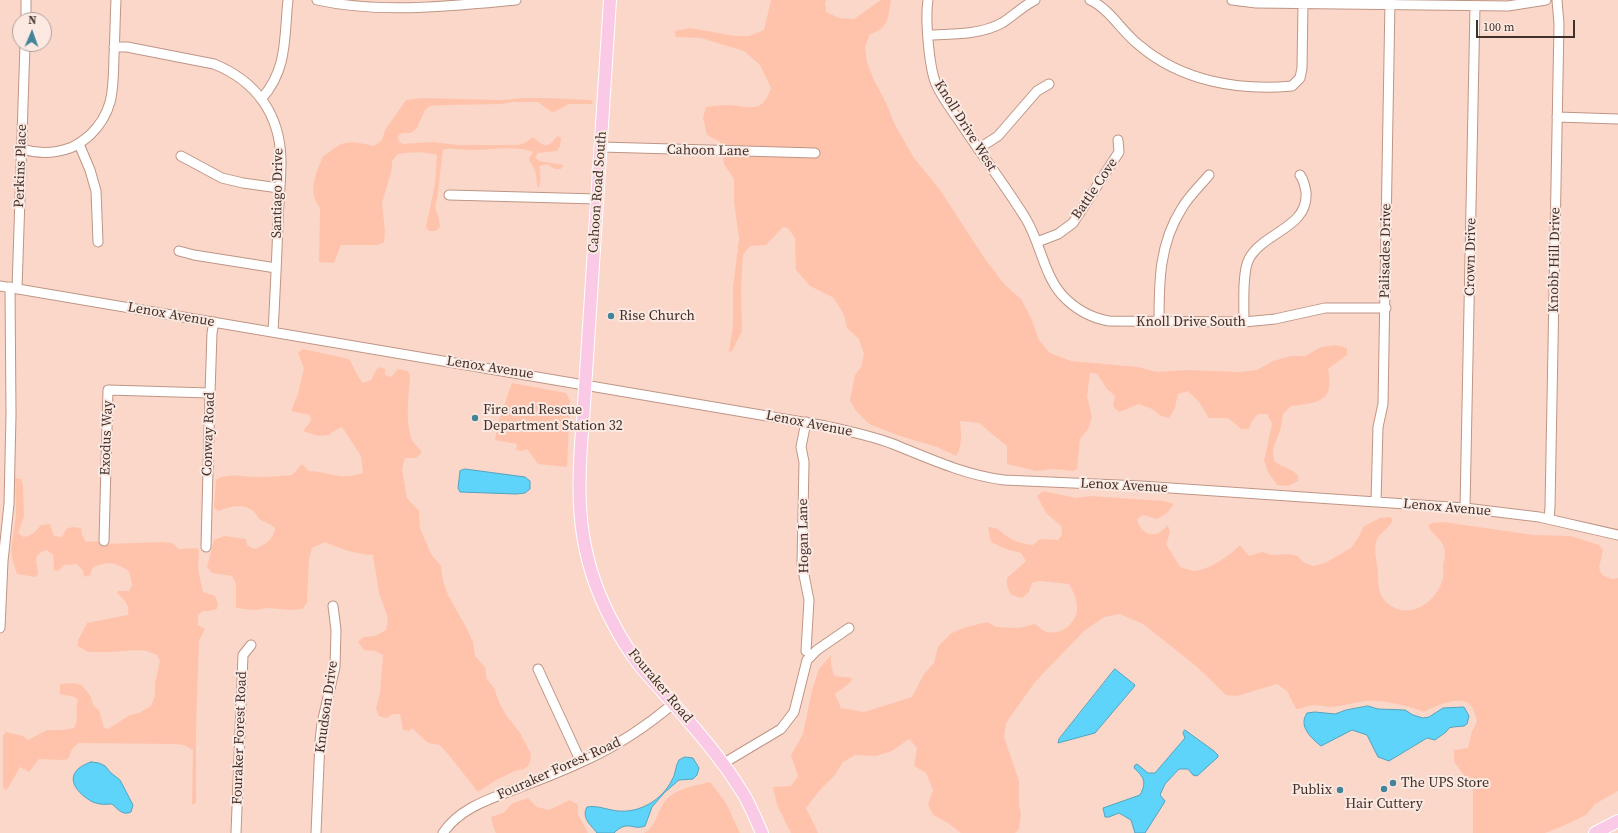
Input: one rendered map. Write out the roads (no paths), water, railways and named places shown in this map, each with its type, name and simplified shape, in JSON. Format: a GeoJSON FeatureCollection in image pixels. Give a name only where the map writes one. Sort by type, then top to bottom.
{"type":"FeatureCollection","features":[{"type":"Feature","properties":{"kind":"main road","name":"Cahoon Road South"},"geometry":{"type":"LineString","coordinates":[[586,384],[597,199],[605,101],[609,0]]}},
{"type":"Feature","properties":{"kind":"main road","name":"Fouraker Road"},"geometry":{"type":"LineString","coordinates":[[586,384],[579,463],[579,498],[581,525],[589,564],[597,591],[617,631],[641,667],[674,703],[724,763],[744,796],[762,833]]}},
{"type":"Feature","properties":{"kind":"main road"},"geometry":{"type":"LineString","coordinates":[[1595,833],[1618,821]]}},
{"type":"Feature","properties":{"kind":"street"},"geometry":{"type":"LineString","coordinates":[[26,0],[26,12]]}},
{"type":"Feature","properties":{"kind":"street"},"geometry":{"type":"LineString","coordinates":[[22,149],[50,153],[80,144],[97,128],[108,111],[113,91],[116,0]]}},
{"type":"Feature","properties":{"kind":"street"},"geometry":{"type":"LineString","coordinates":[[262,98],[274,83],[282,62],[288,0]]}},
{"type":"Feature","properties":{"kind":"street"},"geometry":{"type":"LineString","coordinates":[[317,0],[349,5],[391,7],[464,5],[516,0]]}},
{"type":"Feature","properties":{"kind":"street","name":"Knoll Drive West"},"geometry":{"type":"LineString","coordinates":[[928,0],[928,35],[931,65],[937,86],[1026,219],[1038,242]]}},
{"type":"Feature","properties":{"kind":"street"},"geometry":{"type":"LineString","coordinates":[[928,35],[952,34],[985,29],[1001,23],[1035,0]]}},
{"type":"Feature","properties":{"kind":"street"},"geometry":{"type":"LineString","coordinates":[[1090,0],[1100,6],[1139,45],[1174,68],[1206,80],[1227,84],[1259,87],[1292,86],[1300,78],[1302,68],[1303,4]]}},
{"type":"Feature","properties":{"kind":"street"},"geometry":{"type":"LineString","coordinates":[[1232,0],[1256,3],[1303,4],[1390,2],[1475,6],[1508,6],[1546,0]]}},
{"type":"Feature","properties":{"kind":"street","name":"Knobb Hill Drive"},"geometry":{"type":"LineString","coordinates":[[1549,520],[1559,24],[1557,0]]}},
{"type":"Feature","properties":{"kind":"street","name":"Palisades Drive"},"geometry":{"type":"LineString","coordinates":[[1376,502],[1378,427],[1383,404],[1386,308],[1390,2]]}},
{"type":"Feature","properties":{"kind":"street","name":"Crown Drive"},"geometry":{"type":"LineString","coordinates":[[1465,508],[1475,6]]}},
{"type":"Feature","properties":{"kind":"street","name":"Santiago Drive"},"geometry":{"type":"LineString","coordinates":[[114,47],[128,47],[214,64],[234,73],[253,88],[268,108],[274,122],[281,160],[273,332]]}},
{"type":"Feature","properties":{"kind":"street","name":"Perkins Place"},"geometry":{"type":"LineString","coordinates":[[0,628],[3,537],[9,504],[14,288],[22,149],[25,52]]}},
{"type":"Feature","properties":{"kind":"street"},"geometry":{"type":"LineString","coordinates":[[978,149],[998,136],[1037,91],[1049,84]]}},
{"type":"Feature","properties":{"kind":"street"},"geometry":{"type":"LineString","coordinates":[[1557,117],[1618,119]]}},
{"type":"Feature","properties":{"kind":"street","name":"Battle Cove"},"geometry":{"type":"LineString","coordinates":[[1038,242],[1058,234],[1073,223],[1119,152],[1118,140]]}},
{"type":"Feature","properties":{"kind":"street"},"geometry":{"type":"LineString","coordinates":[[80,144],[96,191],[98,242]]}},
{"type":"Feature","properties":{"kind":"street","name":"Cahoon Lane"},"geometry":{"type":"LineString","coordinates":[[601,147],[815,153]]}},
{"type":"Feature","properties":{"kind":"street"},"geometry":{"type":"LineString","coordinates":[[181,156],[222,178],[242,183],[279,188]]}},
{"type":"Feature","properties":{"kind":"street"},"geometry":{"type":"LineString","coordinates":[[1159,322],[1159,282],[1163,252],[1168,235],[1182,207],[1209,175]]}},
{"type":"Feature","properties":{"kind":"street"},"geometry":{"type":"LineString","coordinates":[[1244,322],[1245,267],[1249,258],[1263,243],[1295,220],[1302,212],[1306,201],[1306,195],[1303,180],[1300,175]]}},
{"type":"Feature","properties":{"kind":"street"},"geometry":{"type":"LineString","coordinates":[[449,195],[597,199]]}},
{"type":"Feature","properties":{"kind":"street","name":"Knoll Drive South"},"geometry":{"type":"LineString","coordinates":[[1038,242],[1051,279],[1062,294],[1074,306],[1089,315],[1105,320],[1159,322],[1244,322],[1275,319],[1325,308],[1386,308]]}},
{"type":"Feature","properties":{"kind":"street"},"geometry":{"type":"LineString","coordinates":[[179,251],[194,255],[276,268]]}},
{"type":"Feature","properties":{"kind":"street","name":"Lenox Avenue"},"geometry":{"type":"LineString","coordinates":[[0,286],[806,422],[867,436],[982,477],[1004,480],[1126,485],[1465,508],[1549,520],[1618,535]]}},
{"type":"Feature","properties":{"kind":"street","name":"Conway Road"},"geometry":{"type":"LineString","coordinates":[[206,547],[212,333],[214,322]]}},
{"type":"Feature","properties":{"kind":"street","name":"Exodus Way"},"geometry":{"type":"LineString","coordinates":[[104,541],[108,390],[210,393]]}},
{"type":"Feature","properties":{"kind":"street","name":"Hogan Lane"},"geometry":{"type":"LineString","coordinates":[[806,422],[801,447],[804,462],[802,565],[809,600],[806,652]]}},
{"type":"Feature","properties":{"kind":"street","name":"Knudson Drive"},"geometry":{"type":"LineString","coordinates":[[316,833],[320,741],[322,723],[334,667],[336,630],[334,606]]}},
{"type":"Feature","properties":{"kind":"street"},"geometry":{"type":"LineString","coordinates":[[724,763],[781,729],[794,712],[807,660],[817,650],[849,628]]}},
{"type":"Feature","properties":{"kind":"street","name":"Fouraker Forest Road"},"geometry":{"type":"LineString","coordinates":[[236,833],[243,655],[250,645]]}},
{"type":"Feature","properties":{"kind":"street"},"geometry":{"type":"LineString","coordinates":[[538,670],[581,762]]}},
{"type":"Feature","properties":{"kind":"street","name":"Fouraker Forest Road"},"geometry":{"type":"LineString","coordinates":[[443,833],[463,813],[483,802],[581,762],[620,743],[648,725],[674,703]]}},
{"type":"Feature","properties":{"kind":"water"},"geometry":{"type":"Polygon","coordinates":[[[465,469],[525,477],[530,481],[530,489],[525,493],[516,494],[460,492],[458,488],[460,471],[465,469]]]}},
{"type":"Feature","properties":{"kind":"water"},"geometry":{"type":"Polygon","coordinates":[[[1115,669],[1135,685],[1134,687],[1095,733],[1058,743],[1059,739],[1115,669]]]}},
{"type":"Feature","properties":{"kind":"water"},"geometry":{"type":"Polygon","coordinates":[[[1368,706],[1378,709],[1405,710],[1413,715],[1423,718],[1429,717],[1443,708],[1464,707],[1469,716],[1467,724],[1464,726],[1449,728],[1435,740],[1427,738],[1389,761],[1378,757],[1367,735],[1352,730],[1321,746],[1313,739],[1305,727],[1304,723],[1307,713],[1315,712],[1335,714],[1346,710],[1368,706]]]}},
{"type":"Feature","properties":{"kind":"water"},"geometry":{"type":"Polygon","coordinates":[[[1185,730],[1214,751],[1218,757],[1197,776],[1193,775],[1188,769],[1179,769],[1165,784],[1160,795],[1165,801],[1145,833],[1135,833],[1131,820],[1119,813],[1105,817],[1103,808],[1140,795],[1144,783],[1140,774],[1134,768],[1135,765],[1137,764],[1148,773],[1155,773],[1185,738],[1183,733],[1185,730]]]}},
{"type":"Feature","properties":{"kind":"water"},"geometry":{"type":"Polygon","coordinates":[[[685,757],[693,758],[699,768],[697,775],[693,779],[679,780],[664,793],[652,807],[645,826],[627,826],[614,833],[597,833],[586,818],[585,811],[587,807],[626,811],[634,810],[650,804],[668,787],[673,778],[679,760],[685,757]]]}},
{"type":"Feature","properties":{"kind":"water"},"geometry":{"type":"Polygon","coordinates":[[[91,762],[99,763],[105,766],[120,780],[133,805],[131,812],[123,813],[112,804],[100,804],[93,802],[79,792],[75,787],[73,777],[75,772],[79,768],[91,762]]]}},
{"type":"Feature","properties":{"kind":"place","name":"Rise Church"},"geometry":{"type":"Point","coordinates":[611,316]}},
{"type":"Feature","properties":{"kind":"place","name":"Fire and Rescue Department Station 32"},"geometry":{"type":"Point","coordinates":[475,418]}},
{"type":"Feature","properties":{"kind":"place","name":"The UPS Store"},"geometry":{"type":"Point","coordinates":[1393,783]}},
{"type":"Feature","properties":{"kind":"place","name":"Hair Cuttery"},"geometry":{"type":"Point","coordinates":[1384,789]}},
{"type":"Feature","properties":{"kind":"place","name":"Publix"},"geometry":{"type":"Point","coordinates":[1340,790]}}]}
